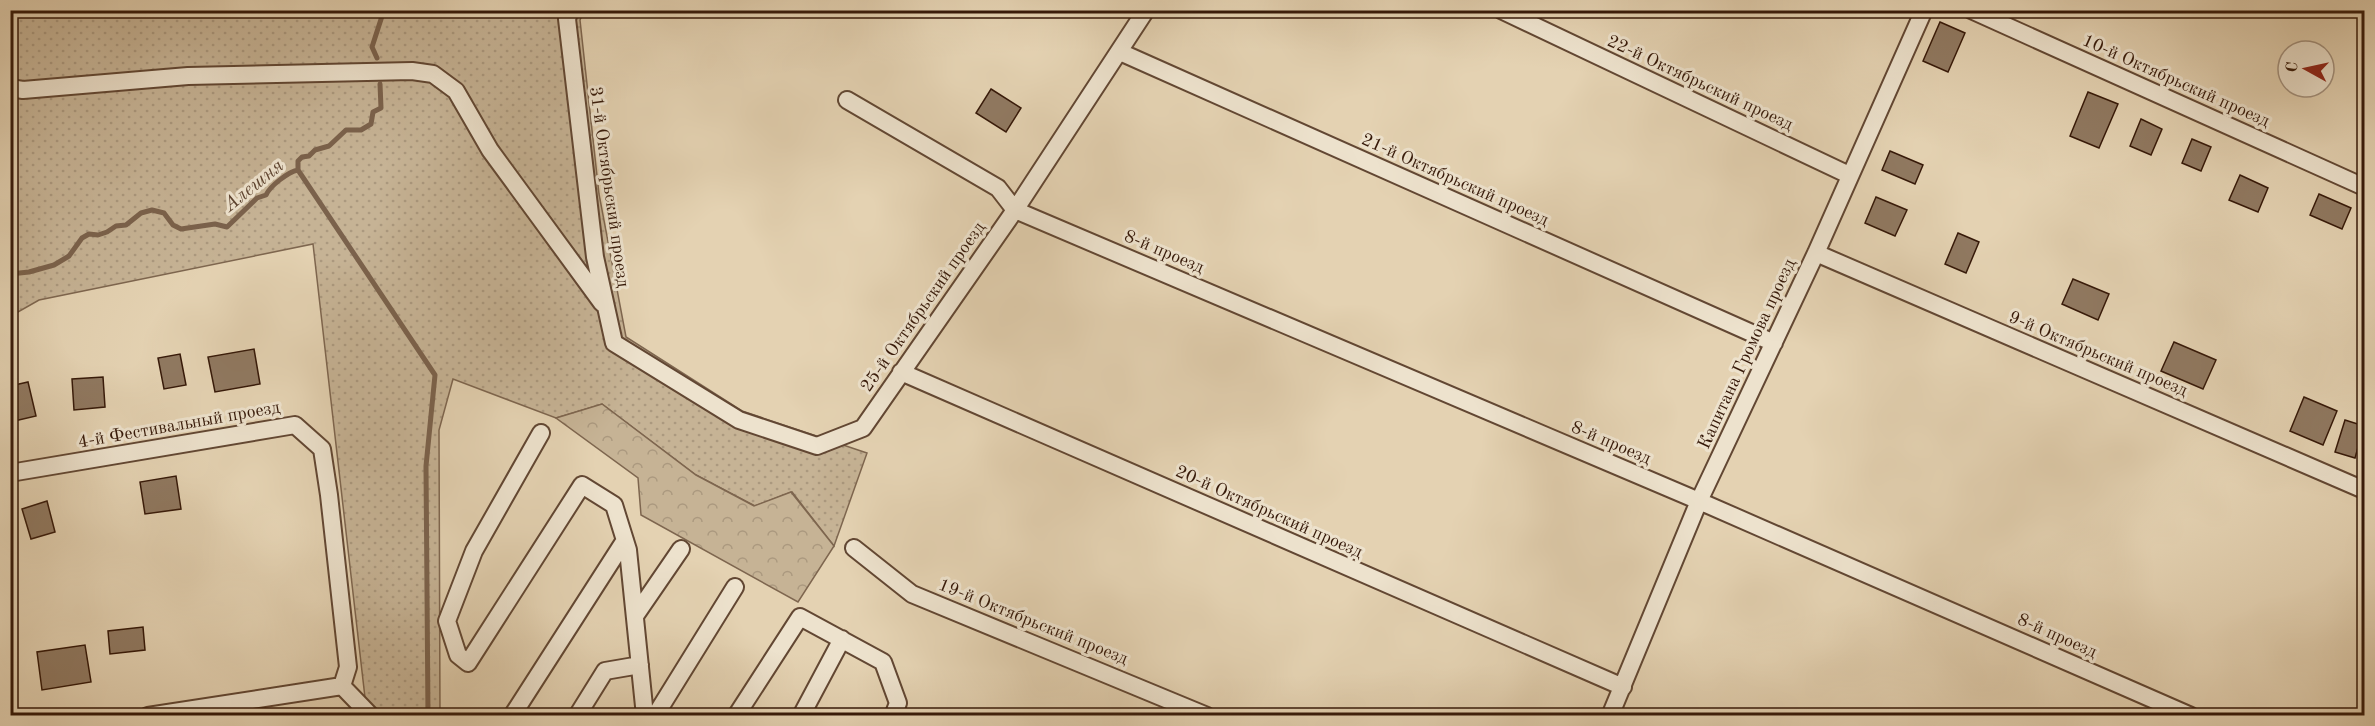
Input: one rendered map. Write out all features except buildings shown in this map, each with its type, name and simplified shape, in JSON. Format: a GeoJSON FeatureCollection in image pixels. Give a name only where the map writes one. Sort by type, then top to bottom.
{"type":"FeatureCollection","features":[{"type":"Feature","properties":{"kind":"street","name":"31-й Октябрьский проезд"},"geometry":{"type":"LineString","coordinates":[[570,10],[567,19],[593,245],[614,343],[739,420],[817,446],[862,428]]}},
{"type":"Feature","properties":{"kind":"street","name":"25-й Октябрьский проезд"},"geometry":{"type":"LineString","coordinates":[[862,428],[1015,210],[1146,10]]}},
{"type":"Feature","properties":{"kind":"street","name":"22-й Октябрьский проезд"},"geometry":{"type":"LineString","coordinates":[[1501,10],[1850,175]]}},
{"type":"Feature","properties":{"kind":"street","name":"Капитана Громова проезд"},"geometry":{"type":"LineString","coordinates":[[1610,716],[1699,501],[1816,253],[1924,10]]}},
{"type":"Feature","properties":{"kind":"street","name":"10-й Октябрьский проезд"},"geometry":{"type":"LineString","coordinates":[[1971,10],[2364,187]]}},
{"type":"Feature","properties":{"kind":"street","name":"21-й Октябрьский проезд"},"geometry":{"type":"LineString","coordinates":[[1120,52],[1774,343]]}},
{"type":"Feature","properties":{"kind":"street"},"geometry":{"type":"LineString","coordinates":[[10,88],[23,90],[189,76],[412,71],[433,74],[456,91],[490,150],[606,309]]}},
{"type":"Feature","properties":{"kind":"street"},"geometry":{"type":"LineString","coordinates":[[847,100],[998,188],[1015,210]]}},
{"type":"Feature","properties":{"kind":"street","name":"8-й проезд"},"geometry":{"type":"LineString","coordinates":[[1015,210],[1699,501],[2191,716]]}},
{"type":"Feature","properties":{"kind":"street","name":"9-й Октябрьский проезд"},"geometry":{"type":"LineString","coordinates":[[1816,253],[2364,490]]}},
{"type":"Feature","properties":{"kind":"street","name":"20-й Октябрьский проезд"},"geometry":{"type":"LineString","coordinates":[[900,372],[1623,687]]}},
{"type":"Feature","properties":{"kind":"street","name":"4-й Фестивальный проезд"},"geometry":{"type":"LineString","coordinates":[[10,473],[295,425],[322,449],[348,666],[342,686]]}},
{"type":"Feature","properties":{"kind":"street"},"geometry":{"type":"LineString","coordinates":[[541,433],[474,551],[447,621],[458,655],[468,663],[582,485],[614,505],[625,540],[645,716]]}},
{"type":"Feature","properties":{"kind":"street"},"geometry":{"type":"LineString","coordinates":[[512,716],[625,540]]}},
{"type":"Feature","properties":{"kind":"street","name":"19-й Октябрьский проезд"},"geometry":{"type":"LineString","coordinates":[[854,548],[912,594],[1207,716]]}},
{"type":"Feature","properties":{"kind":"street"},"geometry":{"type":"LineString","coordinates":[[635,616],[681,549]]}},
{"type":"Feature","properties":{"kind":"street"},"geometry":{"type":"LineString","coordinates":[[655,716],[735,587]]}},
{"type":"Feature","properties":{"kind":"street"},"geometry":{"type":"LineString","coordinates":[[736,716],[800,617],[883,663],[898,703],[893,716]]}},
{"type":"Feature","properties":{"kind":"street"},"geometry":{"type":"LineString","coordinates":[[801,716],[842,639]]}},
{"type":"Feature","properties":{"kind":"street"},"geometry":{"type":"LineString","coordinates":[[577,716],[605,671],[640,665]]}},
{"type":"Feature","properties":{"kind":"street"},"geometry":{"type":"LineString","coordinates":[[148,716],[342,686],[371,716]]}},
{"type":"Feature","properties":{"kind":"green space"},"geometry":{"type":"Polygon","coordinates":[[[11,11],[584,11],[580,20],[599,194],[626,337],[742,411],[867,453],[834,546],[792,492],[755,506],[696,475],[602,404],[556,418],[453,379],[439,430],[440,715],[367,715],[313,244],[39,300],[11,316],[11,11]]]}},
{"type":"Feature","properties":{"kind":"green space"},"geometry":{"type":"Polygon","coordinates":[[[602,404],[696,475],[754,506],[791,492],[834,546],[798,602],[641,515],[638,478],[556,418],[602,404]]]}},
{"type":"Feature","properties":{"kind":"waterway","name":"Алешня"},"geometry":{"type":"LineString","coordinates":[[377,58],[372,47],[384,10]]}},
{"type":"Feature","properties":{"kind":"waterway","name":"Алешня"},"geometry":{"type":"LineString","coordinates":[[10,274],[29,272],[54,265],[69,256],[82,238],[89,234],[98,235],[116,226],[126,225],[141,213],[152,210],[164,213],[173,225],[181,229],[215,224],[227,227],[257,198],[266,195],[280,180],[298,170],[298,161],[302,157],[329,146],[346,130],[361,130],[371,124],[373,112],[381,108],[380,84]]}},
{"type":"Feature","properties":{"kind":"waterway"},"geometry":{"type":"LineString","coordinates":[[298,170],[435,375],[426,466],[428,716]]}}]}
